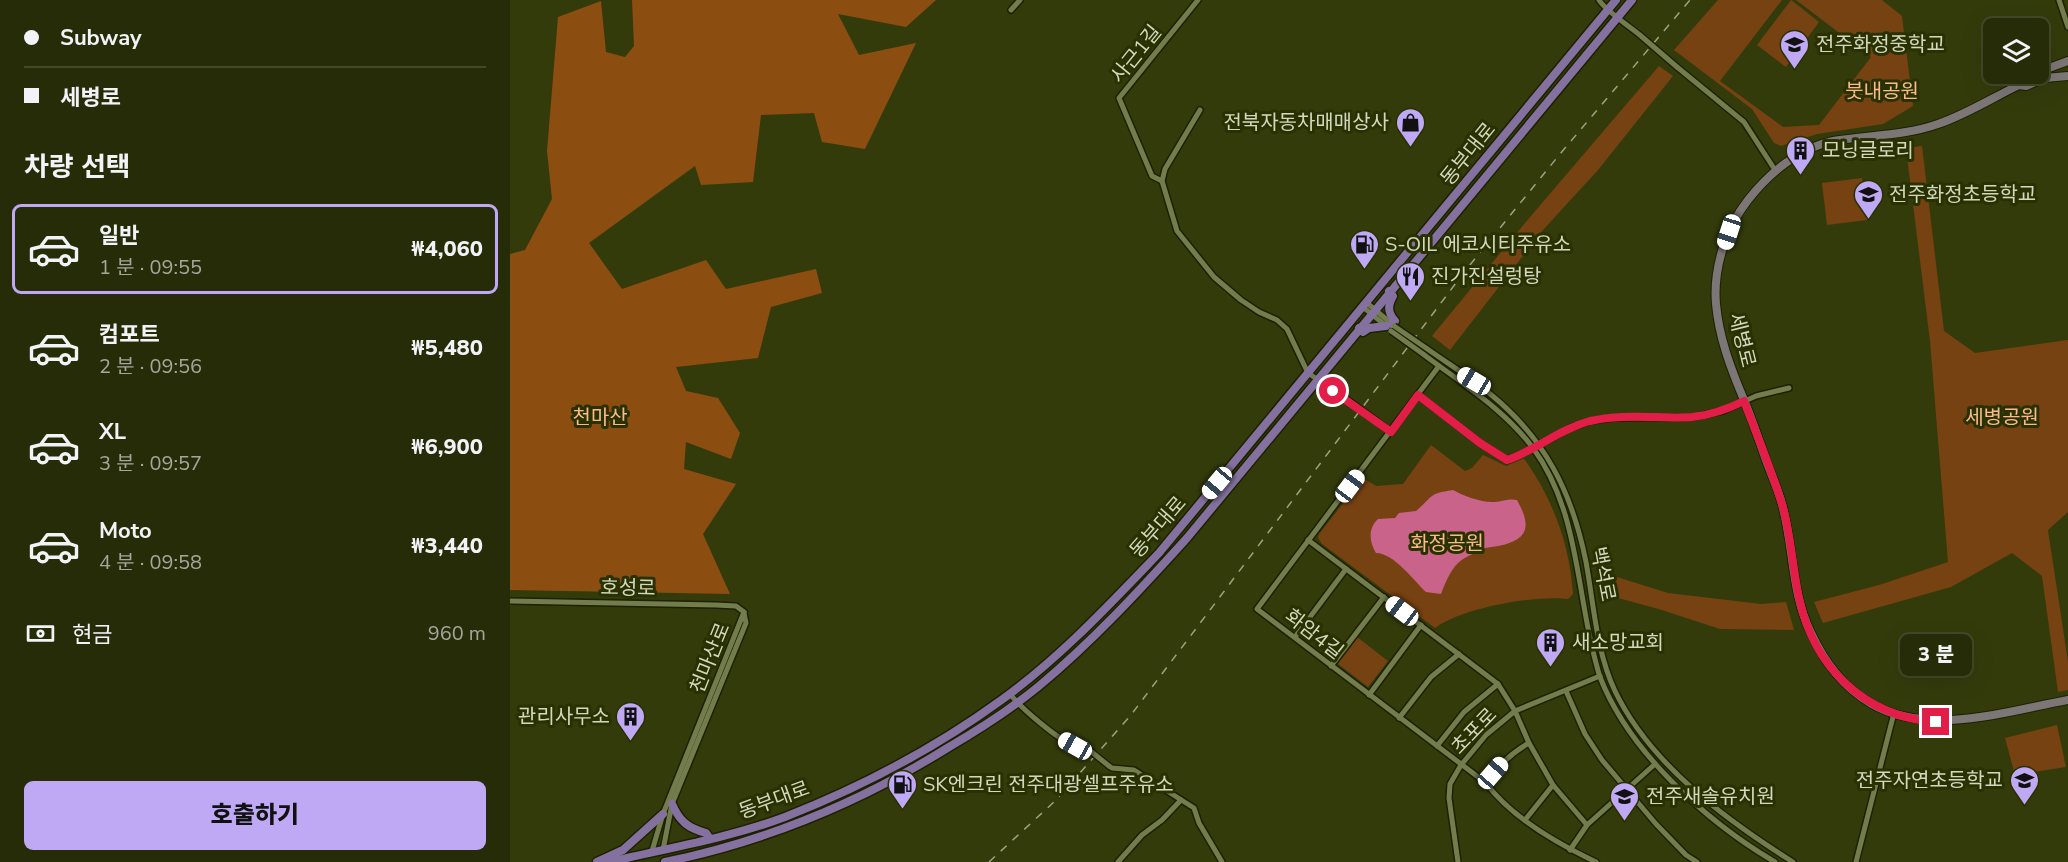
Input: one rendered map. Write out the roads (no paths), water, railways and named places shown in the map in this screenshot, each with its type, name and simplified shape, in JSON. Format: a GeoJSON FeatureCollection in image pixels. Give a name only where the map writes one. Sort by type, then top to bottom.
{"type":"FeatureCollection","features":[{"type":"Feature","properties":{"kind":"main road","name":"동부대로"},"geometry":{"type":"LineString","coordinates":[[610,862],[710,839],[784,817],[909,760],[942,741],[1010,694],[1092,622],[1159,553],[1616,0]]}},
{"type":"Feature","properties":{"kind":"main road","name":"동부대로"},"geometry":{"type":"LineString","coordinates":[[664,862],[784,829],[864,795],[925,763],[979,729],[1038,686],[1133,599],[1186,538],[1632,0]]}},
{"type":"Feature","properties":{"kind":"main road"},"geometry":{"type":"LineString","coordinates":[[1359,328],[1363,332],[1369,328],[1391,327],[1395,321],[1389,310],[1389,303],[1394,296],[1389,291]]}},
{"type":"Feature","properties":{"kind":"main road"},"geometry":{"type":"LineString","coordinates":[[672,804],[680,821],[692,829],[706,833],[710,839]]}},
{"type":"Feature","properties":{"kind":"main road"},"geometry":{"type":"LineString","coordinates":[[597,862],[623,850],[663,814]]}},
{"type":"Feature","properties":{"kind":"main road"},"geometry":{"type":"LineString","coordinates":[[663,850],[664,862]]}},
{"type":"Feature","properties":{"kind":"main road"},"geometry":{"type":"LineString","coordinates":[[651,862],[652,851]]}},
{"type":"Feature","properties":{"kind":"main road"},"geometry":{"type":"LineString","coordinates":[[698,862],[707,857],[708,851]]}},
{"type":"Feature","properties":{"kind":"street"},"geometry":{"type":"LineString","coordinates":[[1011,10],[1020,0]]}},
{"type":"Feature","properties":{"kind":"street","name":"사근1길"},"geometry":{"type":"LineString","coordinates":[[1162,181],[1152,176],[1119,98],[1198,0]]}},
{"type":"Feature","properties":{"kind":"street"},"geometry":{"type":"LineString","coordinates":[[1599,0],[1607,10],[1744,122],[1775,170]]}},
{"type":"Feature","properties":{"kind":"street"},"geometry":{"type":"LineString","coordinates":[[2059,0],[2068,27]]}},
{"type":"Feature","properties":{"kind":"street","name":"세병로"},"geometry":{"type":"LineString","coordinates":[[2049,68],[2068,61]]}},
{"type":"Feature","properties":{"kind":"street","name":"세병로"},"geometry":{"type":"LineString","coordinates":[[2068,76],[2045,78],[2026,86],[2019,85],[1939,124],[1892,134],[1832,142],[1808,150],[1775,170],[1737,214],[1729,232],[1719,261],[1716,303],[1727,361],[1782,504],[1798,596],[1809,630],[1829,667],[1844,684],[1872,705],[1918,720],[1936,722],[2068,700]]}},
{"type":"Feature","properties":{"kind":"street"},"geometry":{"type":"LineString","coordinates":[[1200,110],[1170,160],[1162,181],[1177,231],[1207,269],[1227,288],[1287,329],[1308,373],[1391,432]]}},
{"type":"Feature","properties":{"kind":"street","name":"백석로"},"geometry":{"type":"LineString","coordinates":[[1365,305],[1391,327],[1491,394],[1540,444],[1557,472],[1570,502],[1585,561],[1603,661],[1615,691],[1626,710],[1662,758],[1703,799],[1748,833],[1793,862]]}},
{"type":"Feature","properties":{"kind":"street","name":"백석로"},"geometry":{"type":"LineString","coordinates":[[1425,351],[1439,366],[1489,403],[1533,448],[1555,488],[1568,519],[1590,636],[1600,676],[1627,728],[1655,764],[1705,811],[1775,862]]}},
{"type":"Feature","properties":{"kind":"street","name":"화암4길"},"geometry":{"type":"LineString","coordinates":[[1439,366],[1257,609],[1486,783],[1503,804],[1570,849],[1596,862]]}},
{"type":"Feature","properties":{"kind":"street"},"geometry":{"type":"LineString","coordinates":[[1418,395],[1507,460],[1572,427],[1592,421],[1612,418],[1693,417],[1723,411],[1756,396],[1789,388]]}},
{"type":"Feature","properties":{"kind":"street"},"geometry":{"type":"LineString","coordinates":[[1308,540],[1498,684],[1515,711],[1553,785],[1587,825]]}},
{"type":"Feature","properties":{"kind":"street"},"geometry":{"type":"LineString","coordinates":[[1294,638],[1346,569]]}},
{"type":"Feature","properties":{"kind":"street"},"geometry":{"type":"LineString","coordinates":[[1331,666],[1384,597]]}},
{"type":"Feature","properties":{"kind":"street","name":"호성로"},"geometry":{"type":"LineString","coordinates":[[510,601],[726,605],[736,606],[744,612]]}},
{"type":"Feature","properties":{"kind":"street","name":"천마산로"},"geometry":{"type":"LineString","coordinates":[[663,850],[672,804],[746,623],[744,612]]}},
{"type":"Feature","properties":{"kind":"street","name":"천마산로"},"geometry":{"type":"LineString","coordinates":[[652,851],[663,814],[744,612]]}},
{"type":"Feature","properties":{"kind":"street"},"geometry":{"type":"LineString","coordinates":[[1369,695],[1421,626]]}},
{"type":"Feature","properties":{"kind":"street"},"geometry":{"type":"LineString","coordinates":[[1399,718],[1431,677],[1459,654]]}},
{"type":"Feature","properties":{"kind":"street","name":"초포로"},"geometry":{"type":"LineString","coordinates":[[1458,862],[1449,798],[1450,784],[1461,765],[1486,735],[1515,711],[1566,692],[1600,676]]}},
{"type":"Feature","properties":{"kind":"street"},"geometry":{"type":"LineString","coordinates":[[1437,746],[1464,712],[1498,684]]}},
{"type":"Feature","properties":{"kind":"street"},"geometry":{"type":"LineString","coordinates":[[1566,692],[1585,734],[1626,789],[1686,855],[1697,862]]}},
{"type":"Feature","properties":{"kind":"street"},"geometry":{"type":"LineString","coordinates":[[1010,694],[1065,740],[1077,747],[1088,749],[1112,768],[1134,770],[1194,808],[1198,823],[1222,862]]}},
{"type":"Feature","properties":{"kind":"street"},"geometry":{"type":"LineString","coordinates":[[1856,862],[1894,713]]}},
{"type":"Feature","properties":{"kind":"street"},"geometry":{"type":"LineString","coordinates":[[1486,783],[1508,757],[1529,742]]}},
{"type":"Feature","properties":{"kind":"street"},"geometry":{"type":"LineString","coordinates":[[1570,849],[1587,825],[1655,764]]}},
{"type":"Feature","properties":{"kind":"street"},"geometry":{"type":"LineString","coordinates":[[1525,820],[1553,785]]}},
{"type":"Feature","properties":{"kind":"street"},"geometry":{"type":"LineString","coordinates":[[1118,862],[1142,835],[1162,820],[1181,800]]}},
{"type":"Feature","properties":{"kind":"street"},"geometry":{"type":"LineString","coordinates":[[1680,862],[1686,855]]}},
{"type":"Feature","properties":{"kind":"railway"},"geometry":{"type":"LineString","coordinates":[[989,862],[1055,801],[1131,715],[1465,271],[1690,0]]}},
{"type":"Feature","properties":{"kind":"place","name":"전주화정중학교"},"geometry":{"type":"Point","coordinates":[1795,70]}},
{"type":"Feature","properties":{"kind":"place","name":"전북자동차매매상사"},"geometry":{"type":"Point","coordinates":[1410,148]}},
{"type":"Feature","properties":{"kind":"place","name":"모닝글로리"},"geometry":{"type":"Point","coordinates":[1801,176]}},
{"type":"Feature","properties":{"kind":"place","name":"전주화정초등학교"},"geometry":{"type":"Point","coordinates":[1868,220]}},
{"type":"Feature","properties":{"kind":"place","name":"S-OIL 에코시티주유소"},"geometry":{"type":"Point","coordinates":[1364,270]}},
{"type":"Feature","properties":{"kind":"place","name":"진가진설렁탕"},"geometry":{"type":"Point","coordinates":[1410,302]}},
{"type":"Feature","properties":{"kind":"place","name":"새소망교회"},"geometry":{"type":"Point","coordinates":[1551,668]}},
{"type":"Feature","properties":{"kind":"place","name":"관리사무소"},"geometry":{"type":"Point","coordinates":[631,742]}},
{"type":"Feature","properties":{"kind":"place","name":"전주자연초등학교"},"geometry":{"type":"Point","coordinates":[2024,806]}},
{"type":"Feature","properties":{"kind":"place","name":"SK엔크린 전주대광셀프주유소"},"geometry":{"type":"Point","coordinates":[902,810]}},
{"type":"Feature","properties":{"kind":"place","name":"전주새솔유치원"},"geometry":{"type":"Point","coordinates":[1625,822]}},
{"type":"Feature","properties":{"kind":"park label","name":"붓내공원"},"geometry":{"type":"Point","coordinates":[1882,91]}},
{"type":"Feature","properties":{"kind":"park label","name":"천마산"},"geometry":{"type":"Point","coordinates":[600,417]}},
{"type":"Feature","properties":{"kind":"park label","name":"세병공원"},"geometry":{"type":"Point","coordinates":[2002,417]}},
{"type":"Feature","properties":{"kind":"park label","name":"화정공원"},"geometry":{"type":"Point","coordinates":[1447,543]}}]}
